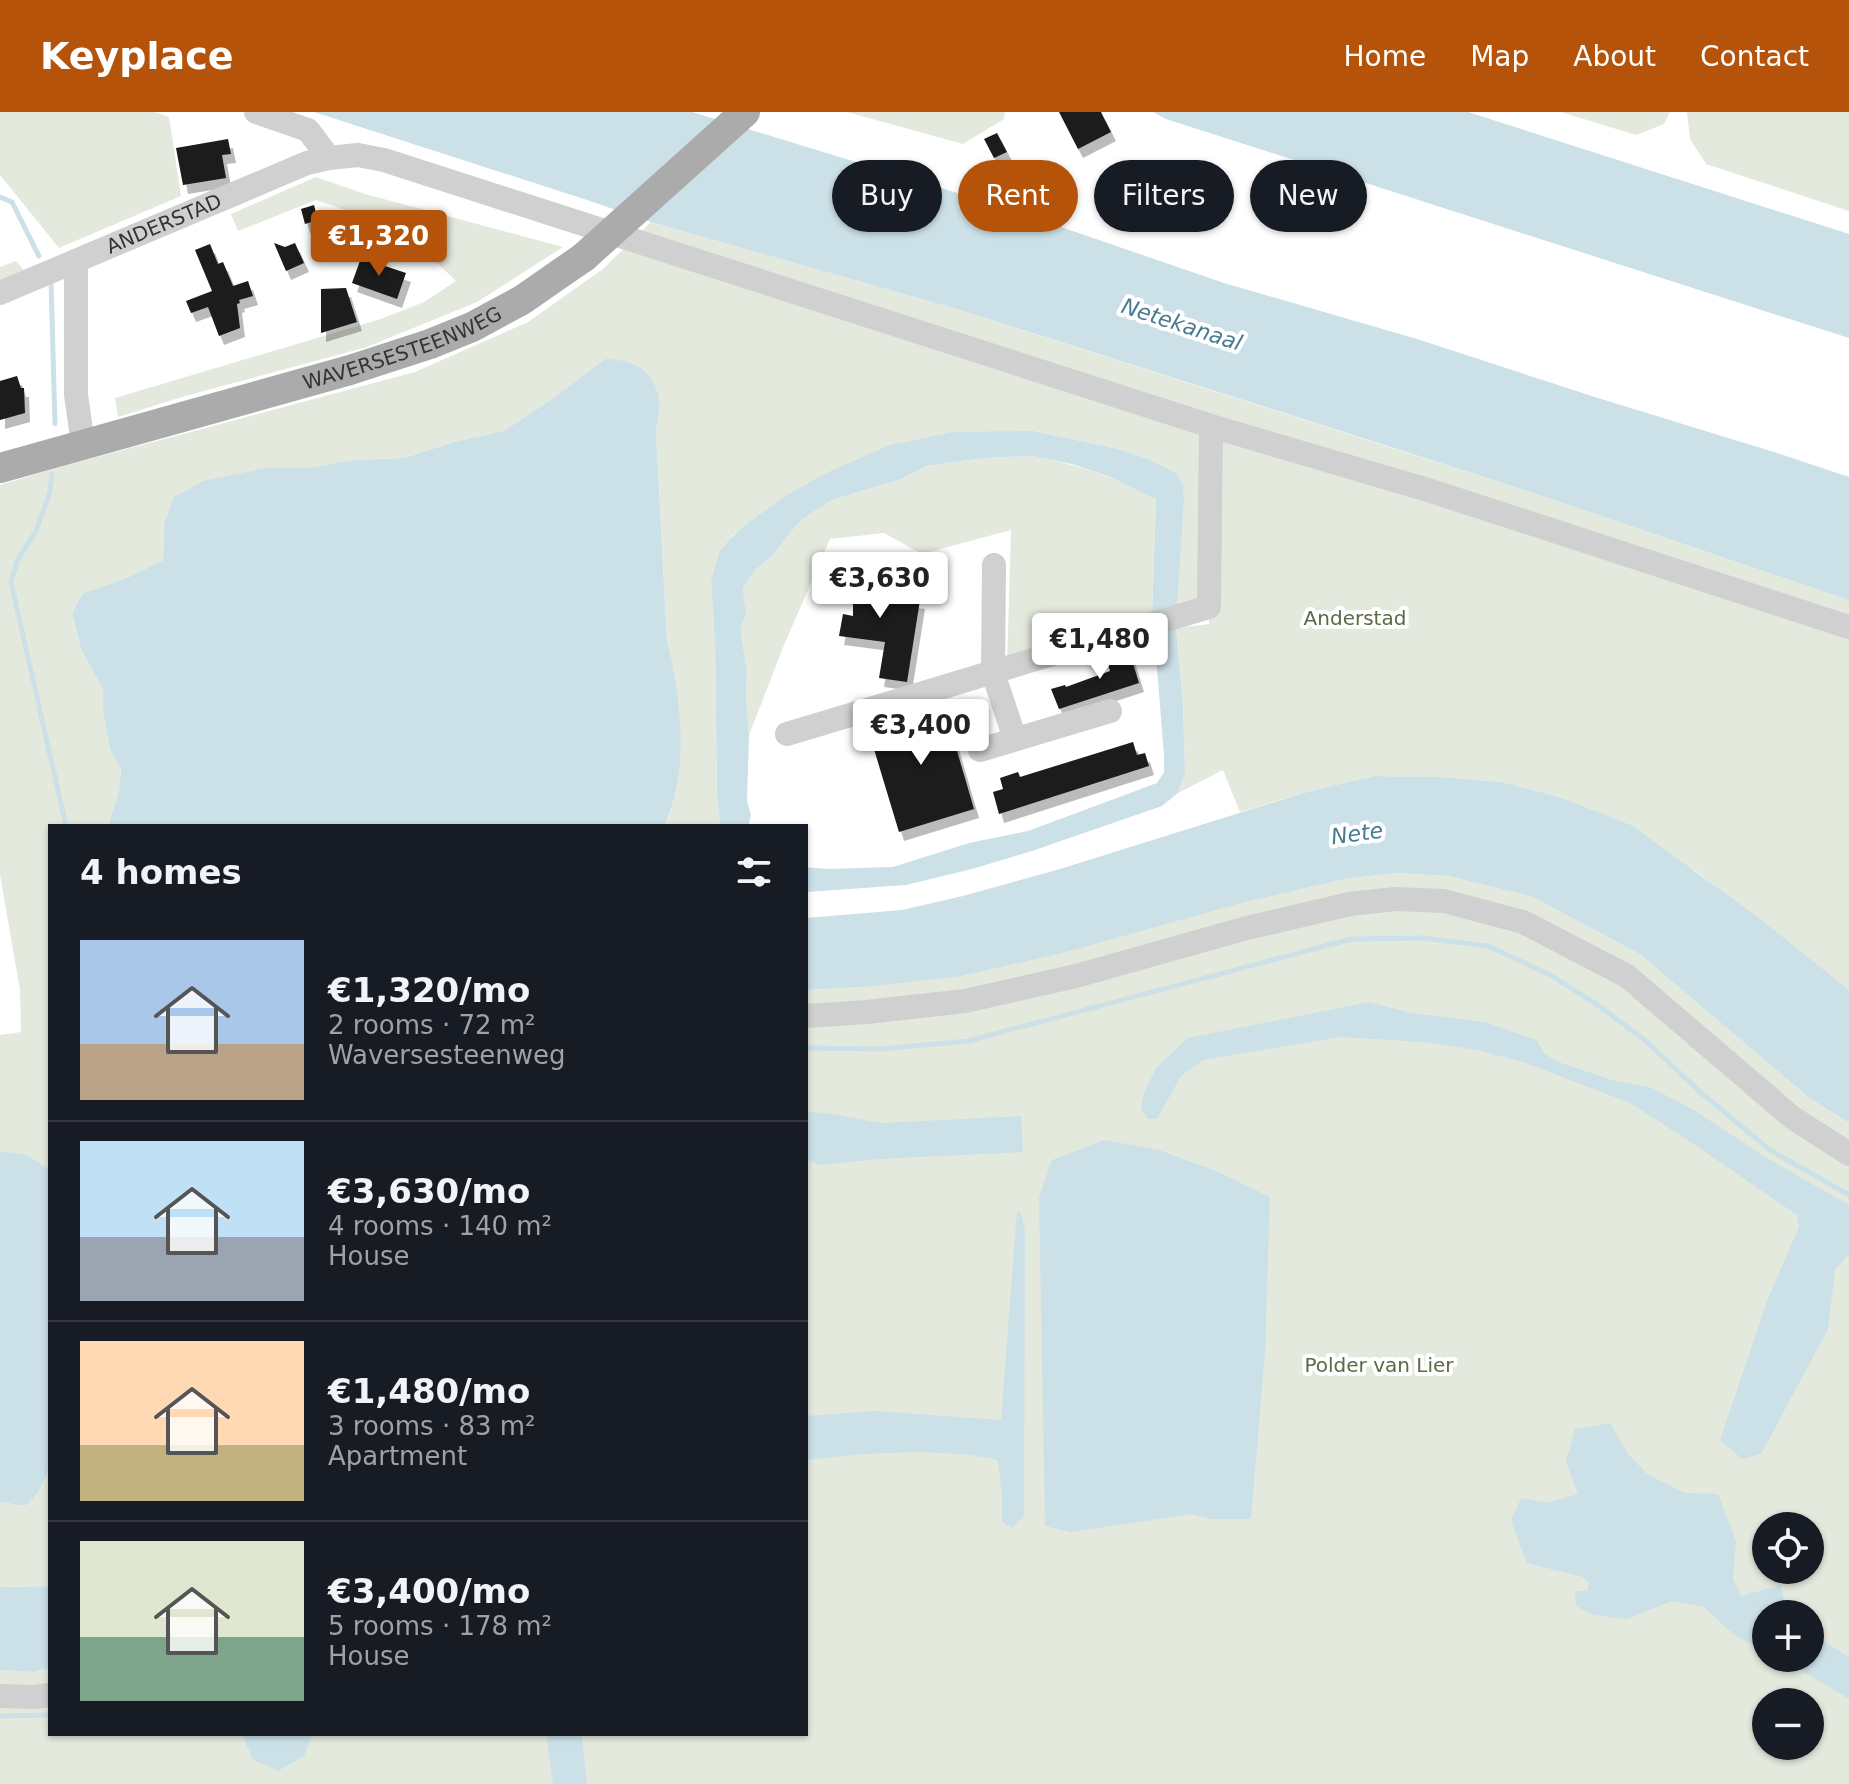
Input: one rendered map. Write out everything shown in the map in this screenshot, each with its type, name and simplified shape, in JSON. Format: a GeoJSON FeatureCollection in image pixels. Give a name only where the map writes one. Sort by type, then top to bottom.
{"type":"FeatureCollection","features":[{"type":"Feature","properties":{"kind":"main road","name":"WAVERSESTEENWEG"},"geometry":{"type":"LineString","coordinates":[[0,468],[350,370],[472,327],[522,300],[584,257],[745,112]]}},
{"type":"Feature","properties":{"kind":"street"},"geometry":{"type":"LineString","coordinates":[[256,112],[308,130],[329,158]]}},
{"type":"Feature","properties":{"kind":"street","name":"ANDERSTAD"},"geometry":{"type":"LineString","coordinates":[[0,293],[307,163],[358,155],[384,160],[1211,426]]}},
{"type":"Feature","properties":{"kind":"street"},"geometry":{"type":"LineString","coordinates":[[76,261],[76,395],[83,444]]}},
{"type":"Feature","properties":{"kind":"street"},"geometry":{"type":"LineString","coordinates":[[787,734],[1209,607],[1211,426],[1428,490],[1849,627]]}},
{"type":"Feature","properties":{"kind":"street"},"geometry":{"type":"LineString","coordinates":[[994,565],[993,673],[1015,739]]}},
{"type":"Feature","properties":{"kind":"street"},"geometry":{"type":"LineString","coordinates":[[980,750],[1110,711]]}},
{"type":"Feature","properties":{"kind":"street"},"geometry":{"type":"LineString","coordinates":[[808,1016],[965,1001],[1076,976],[1247,928],[1350,904],[1395,899],[1444,901],[1523,922],[1627,976],[1793,1118],[1849,1154]]}},
{"type":"Feature","properties":{"kind":"street"},"geometry":{"type":"LineString","coordinates":[[0,1696],[48,1695]]}},
{"type":"Feature","properties":{"kind":"green space"},"geometry":{"type":"Polygon","coordinates":[[[0,112],[155,112],[169,117],[181,196],[59,248],[0,175],[0,112]]]}},
{"type":"Feature","properties":{"kind":"green space"},"geometry":{"type":"Polygon","coordinates":[[[847,112],[1005,112],[1004,119],[963,144],[847,112]]]}},
{"type":"Feature","properties":{"kind":"green space"},"geometry":{"type":"Polygon","coordinates":[[[1561,112],[1670,112],[1664,124],[1636,135],[1561,112]]]}},
{"type":"Feature","properties":{"kind":"green space"},"geometry":{"type":"Polygon","coordinates":[[[1687,112],[1849,112],[1849,211],[1706,164],[1690,139],[1687,112]]]}},
{"type":"Feature","properties":{"kind":"green space"},"geometry":{"type":"Polygon","coordinates":[[[316,177],[365,194],[563,247],[477,302],[367,347],[118,417],[115,398],[381,319],[424,302],[456,281],[437,263],[407,257],[362,237],[361,215],[316,200],[238,231],[231,214],[316,177]]]}},
{"type":"Feature","properties":{"kind":"green space","name":"Anderstad"},"geometry":{"type":"Polygon","coordinates":[[[651,222],[960,310],[1539,495],[1849,600],[1849,990],[1696,871],[1561,798],[1502,782],[1374,776],[1240,812],[1223,770],[1178,793],[1185,771],[1176,628],[1209,624],[1209,597],[1177,612],[1183,484],[1175,472],[1146,458],[1034,431],[779,500],[732,536],[711,580],[720,824],[665,824],[674,799],[679,759],[675,687],[667,641],[656,432],[659,401],[605,359],[504,431],[454,442],[404,458],[354,460],[308,468],[265,468],[164,524],[163,560],[81,595],[72,613],[81,649],[103,690],[103,712],[110,749],[121,769],[119,790],[109,824],[48,824],[48,1168],[24,1155],[0,1151],[0,1035],[21,1032],[20,990],[0,875],[0,485],[415,372],[528,322],[603,269],[651,222]]]}},
{"type":"Feature","properties":{"kind":"green space"},"geometry":{"type":"Polygon","coordinates":[[[16,261],[27,274],[0,286],[0,267],[16,261]]]}},
{"type":"Feature","properties":{"kind":"green space"},"geometry":{"type":"Polygon","coordinates":[[[1032,456],[1096,472],[1156,499],[1152,615],[1007,665],[1011,530],[922,554],[884,533],[830,539],[749,735],[747,671],[741,633],[746,614],[743,588],[754,571],[771,557],[801,520],[832,500],[901,479],[926,466],[984,458],[1032,456]]]}},
{"type":"Feature","properties":{"kind":"green space","name":"Polder van Lier"},"geometry":{"type":"Polygon","coordinates":[[[1394,873],[1448,876],[1533,897],[1641,955],[1808,1097],[1849,1123],[1849,1784],[0,1784],[0,1670],[33,1672],[48,1668],[48,1736],[808,1736],[808,990],[864,987],[1345,879],[1394,873]]]}},
{"type":"Feature","properties":{"kind":"green space"},"geometry":{"type":"Polygon","coordinates":[[[48,1469],[48,1586],[0,1587],[0,1502],[25,1506],[41,1487],[48,1469]]]}},
{"type":"Feature","properties":{"kind":"water","name":"Netekanaal"},"geometry":{"type":"Polygon","coordinates":[[[314,112],[692,112],[849,160],[832,160],[832,232],[942,232],[942,188],[958,193],[958,232],[1076,232],[1224,283],[1417,339],[1777,453],[1849,477],[1849,600],[1539,495],[960,310],[651,222],[314,112]]]}},
{"type":"Feature","properties":{"kind":"water"},"geometry":{"type":"Polygon","coordinates":[[[1153,112],[1468,112],[1849,234],[1849,338],[1367,183],[1367,160],[1294,160],[1166,119],[1153,112]]]}},
{"type":"Feature","properties":{"kind":"water"},"geometry":{"type":"Polygon","coordinates":[[[605,359],[624,361],[641,368],[657,390],[659,412],[656,432],[667,641],[676,686],[680,735],[677,783],[665,824],[109,824],[119,790],[121,769],[110,749],[103,712],[103,690],[81,649],[72,613],[82,594],[129,577],[163,560],[164,524],[174,497],[203,481],[265,468],[308,468],[354,460],[404,458],[454,442],[504,431],[605,359]]]}},
{"type":"Feature","properties":{"kind":"water"},"geometry":{"type":"Polygon","coordinates":[[[1034,431],[1118,449],[1175,472],[1183,484],[1184,501],[1177,612],[1152,615],[1156,499],[1108,476],[1072,464],[1032,456],[984,458],[926,466],[901,479],[832,500],[801,520],[771,557],[754,571],[743,588],[746,614],[741,633],[747,671],[747,801],[751,815],[749,824],[720,824],[711,580],[720,551],[744,526],[779,500],[824,474],[890,445],[954,432],[1034,431]]]}},
{"type":"Feature","properties":{"kind":"water"},"geometry":{"type":"Polygon","coordinates":[[[1176,628],[1183,702],[1185,772],[1178,793],[1162,806],[972,869],[906,885],[808,892],[808,867],[893,867],[969,843],[1028,831],[1157,783],[1164,772],[1164,756],[1154,630],[1176,628]]]}},
{"type":"Feature","properties":{"kind":"water","name":"Nete"},"geometry":{"type":"Polygon","coordinates":[[[1374,776],[1502,782],[1562,798],[1633,826],[1755,915],[1849,990],[1849,1123],[1808,1097],[1641,955],[1533,897],[1448,876],[1394,873],[1345,879],[1241,903],[1070,951],[961,976],[808,990],[808,918],[902,910],[963,896],[1310,791],[1374,776]]]}},
{"type":"Feature","properties":{"kind":"water"},"geometry":{"type":"Polygon","coordinates":[[[1369,1002],[1411,1013],[1485,1022],[1536,1040],[1545,1054],[1561,1063],[1612,1080],[1652,1088],[1694,1110],[1765,1157],[1849,1205],[1849,1254],[1835,1270],[1828,1329],[1761,1454],[1742,1459],[1720,1440],[1767,1301],[1799,1227],[1797,1215],[1630,1103],[1526,1063],[1478,1050],[1425,1042],[1341,1037],[1203,1060],[1181,1076],[1157,1119],[1148,1119],[1141,1109],[1144,1093],[1156,1068],[1188,1038],[1369,1002]]]}},
{"type":"Feature","properties":{"kind":"water"},"geometry":{"type":"Polygon","coordinates":[[[808,1112],[881,1123],[1021,1116],[1023,1152],[820,1165],[808,1161],[808,1112]]]}},
{"type":"Feature","properties":{"kind":"water"},"geometry":{"type":"Polygon","coordinates":[[[1104,1140],[1159,1150],[1216,1171],[1270,1197],[1265,1352],[1251,1519],[1211,1519],[1191,1514],[1071,1532],[1045,1526],[1039,1197],[1052,1160],[1104,1140]]]}},
{"type":"Feature","properties":{"kind":"water"},"geometry":{"type":"Polygon","coordinates":[[[0,1151],[24,1154],[48,1168],[48,1469],[41,1487],[25,1506],[0,1502],[0,1151]]]}},
{"type":"Feature","properties":{"kind":"water"},"geometry":{"type":"Polygon","coordinates":[[[1017,1210],[1022,1216],[1025,1231],[1024,1516],[1012,1528],[1002,1522],[998,1460],[927,1452],[808,1460],[808,1416],[875,1411],[1001,1420],[1017,1210]]]}},
{"type":"Feature","properties":{"kind":"water"},"geometry":{"type":"Polygon","coordinates":[[[1610,1423],[1628,1454],[1647,1474],[1685,1493],[1718,1494],[1736,1541],[1733,1579],[1741,1596],[1781,1585],[1784,1600],[1752,1600],[1752,1644],[1733,1634],[1704,1607],[1672,1601],[1627,1619],[1592,1615],[1576,1606],[1575,1591],[1587,1591],[1589,1583],[1583,1577],[1527,1563],[1511,1521],[1521,1498],[1547,1503],[1578,1494],[1566,1462],[1575,1429],[1610,1423]]]}},
{"type":"Feature","properties":{"kind":"water"},"geometry":{"type":"Polygon","coordinates":[[[48,1586],[48,1668],[33,1672],[0,1670],[0,1587],[48,1586]]]}},
{"type":"Feature","properties":{"kind":"water"},"geometry":{"type":"Polygon","coordinates":[[[1824,1642],[1849,1657],[1849,1699],[1804,1672],[1824,1672],[1824,1642]]]}},
{"type":"Feature","properties":{"kind":"water"},"geometry":{"type":"Polygon","coordinates":[[[243,1736],[312,1736],[304,1756],[278,1771],[253,1760],[243,1736]]]}},
{"type":"Feature","properties":{"kind":"water"},"geometry":{"type":"Polygon","coordinates":[[[546,1736],[582,1736],[587,1784],[553,1784],[546,1736]]]}},
{"type":"Feature","properties":{"kind":"building"},"geometry":{"type":"Polygon","coordinates":[[[1059,112],[1101,112],[1111,132],[1078,149],[1059,112]]]}},
{"type":"Feature","properties":{"kind":"building"},"geometry":{"type":"Polygon","coordinates":[[[997,133],[1007,152],[994,158],[984,139],[997,133]]]}},
{"type":"Feature","properties":{"kind":"building"},"geometry":{"type":"Polygon","coordinates":[[[228,139],[231,154],[222,155],[226,178],[183,185],[176,148],[228,139]]]}},
{"type":"Feature","properties":{"kind":"building"},"geometry":{"type":"Polygon","coordinates":[[[314,205],[318,220],[305,224],[301,209],[314,205]]]}},
{"type":"Feature","properties":{"kind":"building"},"geometry":{"type":"Polygon","coordinates":[[[274,243],[285,247],[295,243],[304,263],[286,271],[274,243]]]}},
{"type":"Feature","properties":{"kind":"building"},"geometry":{"type":"Polygon","coordinates":[[[210,244],[218,264],[223,262],[233,286],[248,281],[253,296],[239,300],[237,304],[240,328],[219,336],[208,307],[191,313],[186,301],[212,291],[195,250],[210,244]]]}},
{"type":"Feature","properties":{"kind":"building"},"geometry":{"type":"Polygon","coordinates":[[[361,258],[406,273],[397,299],[352,283],[361,258]]]}},
{"type":"Feature","properties":{"kind":"building"},"geometry":{"type":"Polygon","coordinates":[[[346,288],[357,322],[321,333],[321,289],[346,288]]]}},
{"type":"Feature","properties":{"kind":"building"},"geometry":{"type":"Polygon","coordinates":[[[17,376],[21,388],[24,388],[25,413],[0,420],[0,381],[17,376]]]}},
{"type":"Feature","properties":{"kind":"building"},"geometry":{"type":"Polygon","coordinates":[[[842,555],[867,555],[867,593],[920,600],[907,682],[879,678],[885,642],[839,636],[843,614],[853,616],[853,581],[843,581],[842,555]]]}},
{"type":"Feature","properties":{"kind":"building"},"geometry":{"type":"Polygon","coordinates":[[[1128,647],[1139,683],[1059,709],[1051,689],[1066,687],[1110,671],[1105,654],[1128,647]]]}},
{"type":"Feature","properties":{"kind":"building"},"geometry":{"type":"Polygon","coordinates":[[[943,703],[974,809],[899,832],[867,726],[943,703]]]}},
{"type":"Feature","properties":{"kind":"building"},"geometry":{"type":"Polygon","coordinates":[[[1133,742],[1137,755],[1145,753],[1149,766],[999,814],[993,792],[1003,789],[1000,778],[1018,772],[1020,777],[1133,742]]]}},
{"type":"Feature","properties":{"kind":"waterway"},"geometry":{"type":"LineString","coordinates":[[0,197],[12,202],[39,256]]}},
{"type":"Feature","properties":{"kind":"waterway"},"geometry":{"type":"LineString","coordinates":[[51,281],[55,424]]}},
{"type":"Feature","properties":{"kind":"waterway"},"geometry":{"type":"LineString","coordinates":[[52,474],[50,492],[36,531],[17,561],[11,582],[66,824]]}},
{"type":"Feature","properties":{"kind":"waterway"},"geometry":{"type":"LineString","coordinates":[[808,1048],[881,1049],[968,1041],[1351,939],[1423,938],[1488,946],[1550,975],[1595,1003],[1646,1041],[1698,1090],[1770,1150],[1849,1195]]}},
{"type":"Feature","properties":{"kind":"waterway"},"geometry":{"type":"LineString","coordinates":[[0,1716],[48,1715]]}}]}
